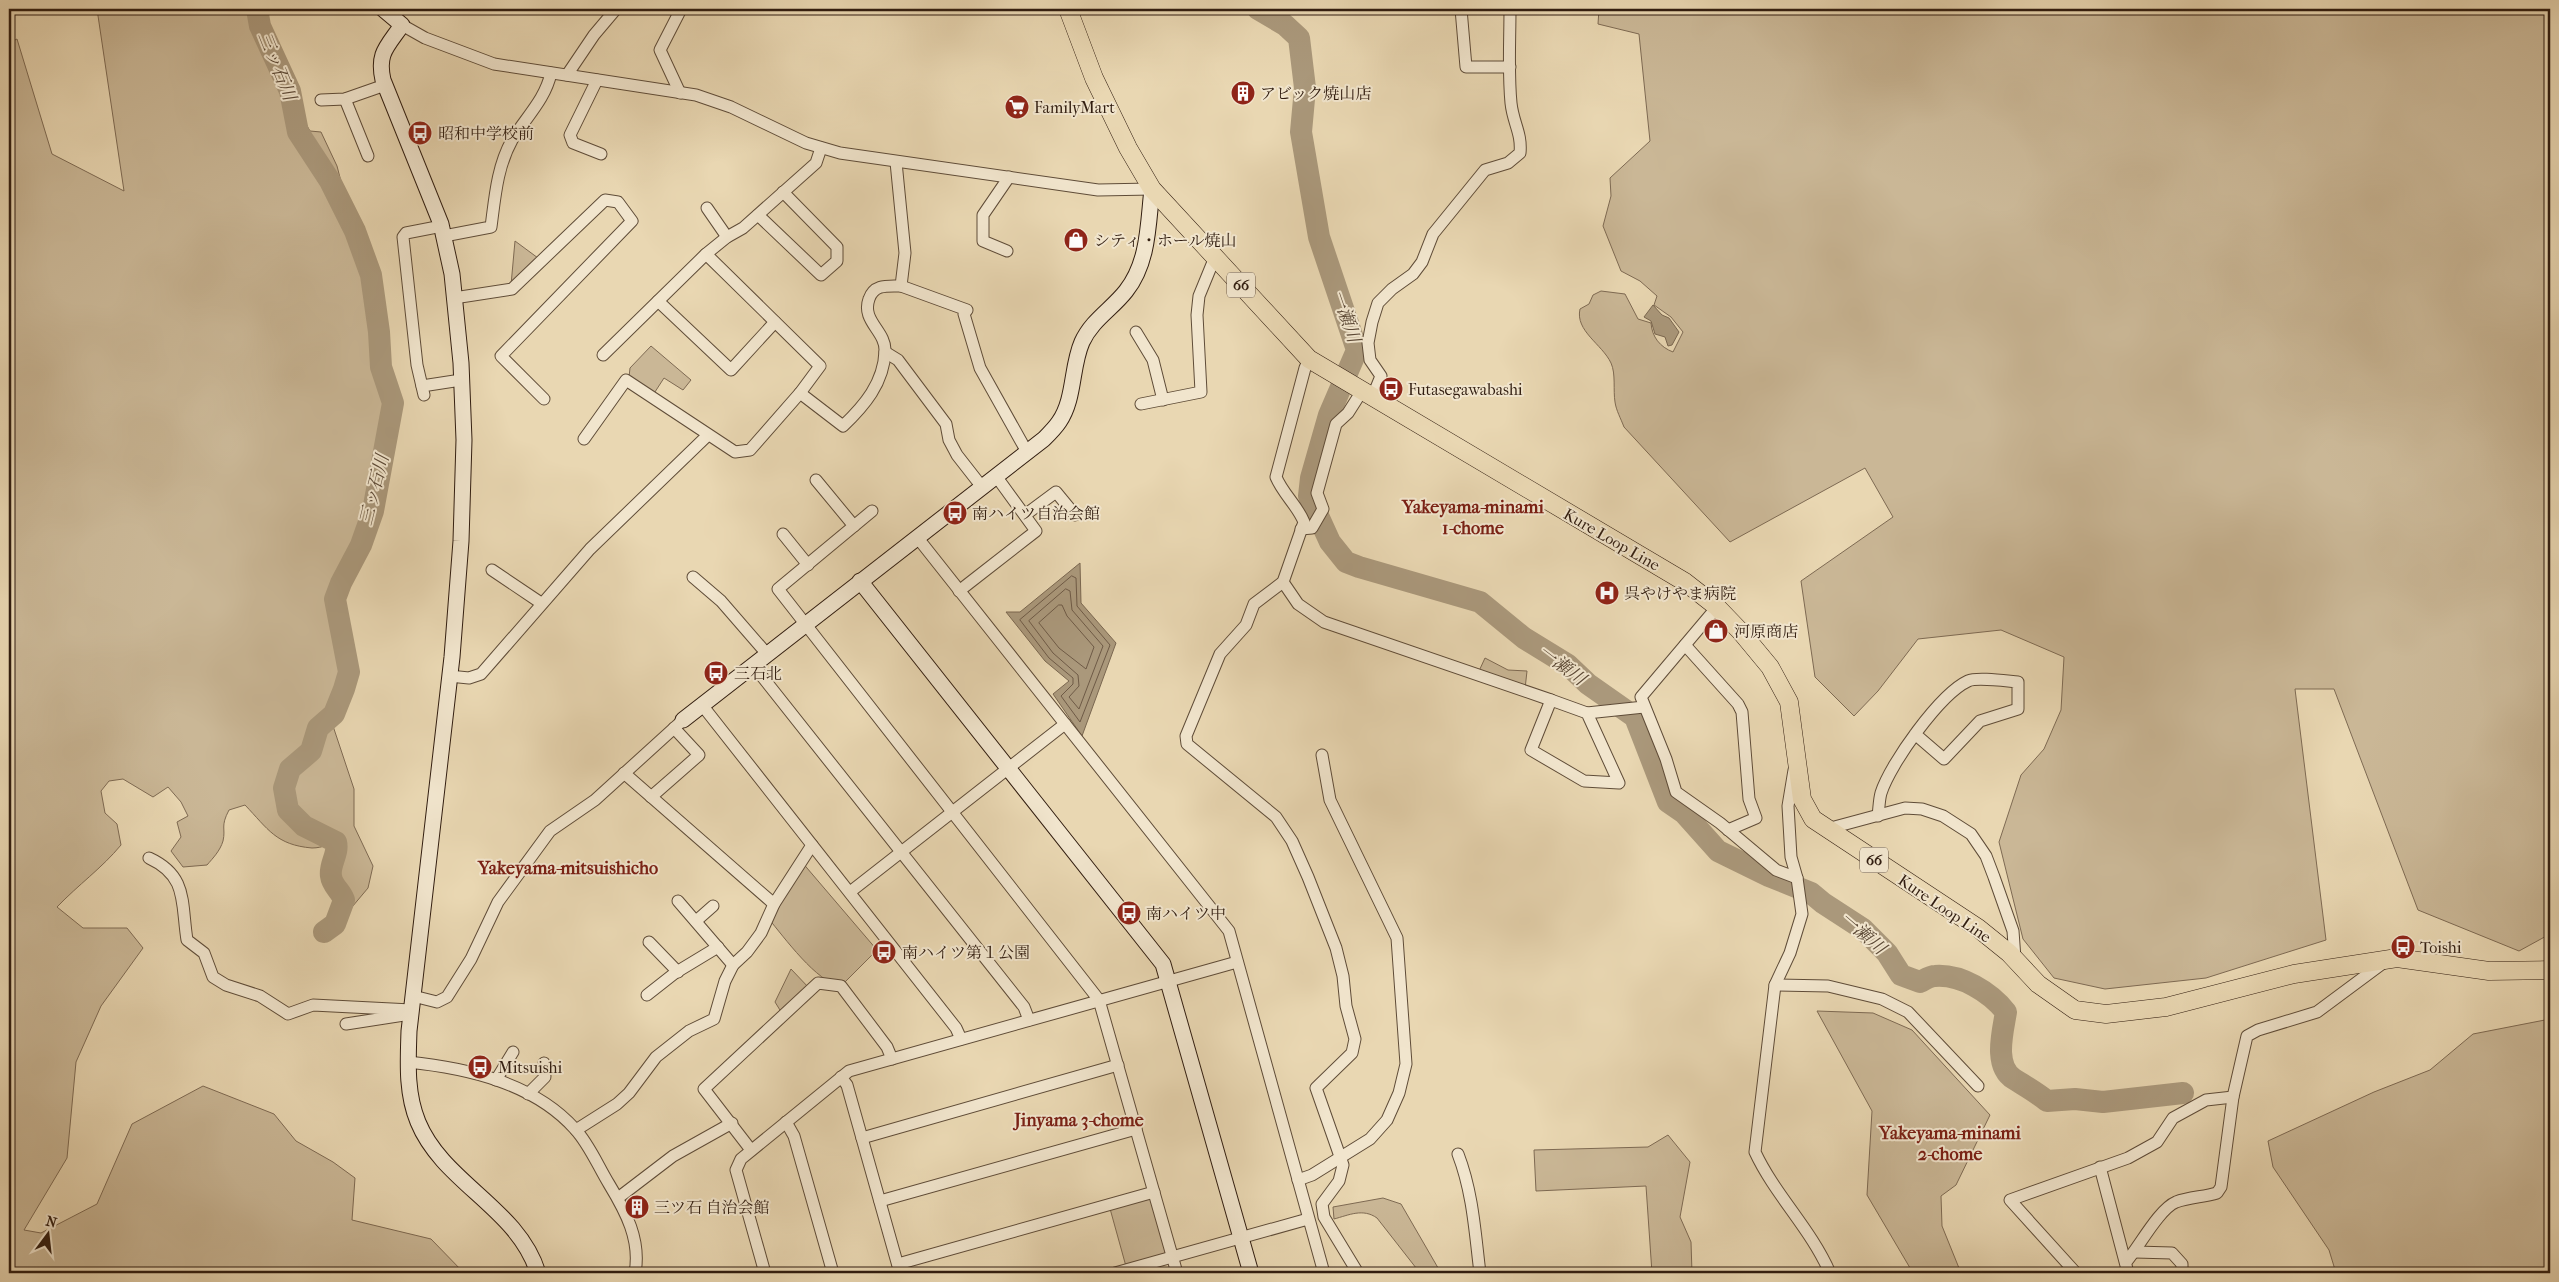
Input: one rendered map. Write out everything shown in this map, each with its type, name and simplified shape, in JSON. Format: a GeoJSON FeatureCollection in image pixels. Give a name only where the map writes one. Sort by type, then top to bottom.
{"type":"FeatureCollection","features":[{"type":"Feature","properties":{"kind":"main road","name":"Kure Loop Line"},"geometry":{"type":"LineString","coordinates":[[1068,9],[1094,78],[1128,148],[1152,189],[1309,359],[1686,582],[1717,607],[1770,667],[1789,702],[1795,758],[1802,798],[1814,819],[1978,928],[2015,959],[2038,984],[2075,1010],[2106,1014],[2166,1007],[2294,974],[2397,958],[2490,971],[2550,970]]}},
{"type":"Feature","properties":{"kind":"street"},"geometry":{"type":"LineString","coordinates":[[346,1024],[437,1002],[447,997],[471,959],[498,902],[550,831],[595,800],[678,724],[1044,439],[1059,422],[1067,406],[1081,343],[1091,326],[1126,291],[1137,275],[1144,252],[1152,189],[1098,190],[840,153],[806,143],[731,107],[696,95],[494,64],[425,38],[402,25],[383,9]]}},
{"type":"Feature","properties":{"kind":"street"},"geometry":{"type":"LineString","coordinates":[[567,75],[594,35],[616,9]]}},
{"type":"Feature","properties":{"kind":"street"},"geometry":{"type":"LineString","coordinates":[[680,93],[660,50],[681,9]]}},
{"type":"Feature","properties":{"kind":"street"},"geometry":{"type":"LineString","coordinates":[[1460,9],[1466,67],[1510,67]]}},
{"type":"Feature","properties":{"kind":"street"},"geometry":{"type":"LineString","coordinates":[[1301,530],[1312,528],[1323,508],[1317,493],[1336,424],[1381,376],[1370,360],[1368,343],[1378,304],[1392,289],[1413,274],[1422,262],[1433,234],[1485,170],[1508,163],[1520,153],[1522,138],[1513,119],[1510,67],[1510,9]]}},
{"type":"Feature","properties":{"kind":"street"},"geometry":{"type":"LineString","coordinates":[[402,25],[383,53],[380,64],[385,85],[443,231],[454,298],[464,440],[461,541],[450,676],[412,1007],[408,1062],[410,1092],[418,1123],[437,1153],[517,1234],[534,1261],[538,1273]]}},
{"type":"Feature","properties":{"kind":"street"},"geometry":{"type":"LineString","coordinates":[[461,380],[423,391],[416,356],[403,237],[406,233],[491,227],[499,173],[512,141],[547,90],[551,73]]}},
{"type":"Feature","properties":{"kind":"street"},"geometry":{"type":"LineString","coordinates":[[597,80],[570,135],[573,143],[602,154]]}},
{"type":"Feature","properties":{"kind":"street"},"geometry":{"type":"LineString","coordinates":[[321,100],[345,99],[385,85]]}},
{"type":"Feature","properties":{"kind":"street"},"geometry":{"type":"LineString","coordinates":[[345,99],[368,156]]}},
{"type":"Feature","properties":{"kind":"street"},"geometry":{"type":"LineString","coordinates":[[603,355],[706,254],[726,237],[743,228],[758,216],[816,163],[821,148]]}},
{"type":"Feature","properties":{"kind":"street"},"geometry":{"type":"LineString","coordinates":[[896,162],[905,252],[901,286]]}},
{"type":"Feature","properties":{"kind":"street"},"geometry":{"type":"LineString","coordinates":[[1007,251],[983,241],[983,216],[1009,177]]}},
{"type":"Feature","properties":{"kind":"street"},"geometry":{"type":"LineString","coordinates":[[758,216],[821,275],[838,261],[837,247],[783,192]]}},
{"type":"Feature","properties":{"kind":"street"},"geometry":{"type":"LineString","coordinates":[[454,298],[512,289],[605,200],[618,202],[632,222],[501,356],[544,399]]}},
{"type":"Feature","properties":{"kind":"street"},"geometry":{"type":"LineString","coordinates":[[707,208],[726,237]]}},
{"type":"Feature","properties":{"kind":"street"},"geometry":{"type":"LineString","coordinates":[[584,439],[626,380],[735,452],[750,450],[800,393],[820,366],[706,254]]}},
{"type":"Feature","properties":{"kind":"street"},"geometry":{"type":"LineString","coordinates":[[1141,404],[1201,392],[1197,315],[1199,296],[1215,257]]}},
{"type":"Feature","properties":{"kind":"street"},"geometry":{"type":"LineString","coordinates":[[800,393],[843,426],[865,404],[876,386],[885,352],[884,342],[869,319],[866,306],[871,293],[878,287],[901,286],[966,310],[964,314],[980,368],[1027,452]]}},
{"type":"Feature","properties":{"kind":"street"},"geometry":{"type":"LineString","coordinates":[[658,301],[731,370],[775,322]]}},
{"type":"Feature","properties":{"kind":"street"},"geometry":{"type":"LineString","coordinates":[[1136,332],[1152,360],[1163,400]]}},
{"type":"Feature","properties":{"kind":"street"},"geometry":{"type":"LineString","coordinates":[[885,352],[898,360],[946,424],[950,440],[957,455],[982,487]]}},
{"type":"Feature","properties":{"kind":"street"},"geometry":{"type":"LineString","coordinates":[[1309,359],[1302,377],[1276,477],[1282,490],[1298,507],[1304,522],[1284,582],[1254,604],[1246,625],[1220,654],[1186,736],[1187,744],[1276,817],[1292,841],[1336,948],[1343,976],[1346,1006],[1355,1039],[1352,1053],[1316,1088],[1343,1165],[1339,1181],[1322,1204],[1324,1217],[1358,1273]]}},
{"type":"Feature","properties":{"kind":"street"},"geometry":{"type":"LineString","coordinates":[[450,676],[469,678],[481,674],[590,549],[708,435]]}},
{"type":"Feature","properties":{"kind":"street"},"geometry":{"type":"LineString","coordinates":[[960,591],[1036,530],[996,476]]}},
{"type":"Feature","properties":{"kind":"street"},"geometry":{"type":"LineString","coordinates":[[816,480],[854,526]]}},
{"type":"Feature","properties":{"kind":"street"},"geometry":{"type":"LineString","coordinates":[[1025,515],[1056,492],[1075,514]]}},
{"type":"Feature","properties":{"kind":"street"},"geometry":{"type":"LineString","coordinates":[[872,511],[778,589],[804,625],[1099,1000],[1177,1273]]}},
{"type":"Feature","properties":{"kind":"street"},"geometry":{"type":"LineString","coordinates":[[783,534],[808,565]]}},
{"type":"Feature","properties":{"kind":"street"},"geometry":{"type":"LineString","coordinates":[[917,537],[1229,931],[1324,1273]]}},
{"type":"Feature","properties":{"kind":"street"},"geometry":{"type":"LineString","coordinates":[[492,570],[541,603]]}},
{"type":"Feature","properties":{"kind":"street"},"geometry":{"type":"LineString","coordinates":[[693,577],[721,601],[767,654]]}},
{"type":"Feature","properties":{"kind":"street"},"geometry":{"type":"LineString","coordinates":[[860,581],[1163,964],[1251,1273]]}},
{"type":"Feature","properties":{"kind":"street"},"geometry":{"type":"LineString","coordinates":[[1284,582],[1298,604],[1324,622],[1587,713],[1644,707]]}},
{"type":"Feature","properties":{"kind":"street"},"geometry":{"type":"LineString","coordinates":[[1717,607],[1641,697],[1666,759],[1676,792],[1728,830],[1776,870],[1797,878]]}},
{"type":"Feature","properties":{"kind":"street"},"geometry":{"type":"LineString","coordinates":[[1685,645],[1738,704],[1742,712],[1749,800],[1756,818],[1728,830]]}},
{"type":"Feature","properties":{"kind":"street"},"geometry":{"type":"LineString","coordinates":[[753,665],[1024,1007],[1029,1020]]}},
{"type":"Feature","properties":{"kind":"street"},"geometry":{"type":"LineString","coordinates":[[1878,816],[1880,793],[1895,763],[1916,734],[1951,692],[1970,680],[2018,682],[2018,709],[1980,721],[1944,759],[1916,734]]}},
{"type":"Feature","properties":{"kind":"street"},"geometry":{"type":"LineString","coordinates":[[1551,700],[1531,750],[1584,781],[1619,783],[1587,713]]}},
{"type":"Feature","properties":{"kind":"street"},"geometry":{"type":"LineString","coordinates":[[702,705],[956,1028],[961,1039]]}},
{"type":"Feature","properties":{"kind":"street"},"geometry":{"type":"LineString","coordinates":[[651,797],[699,755],[678,724]]}},
{"type":"Feature","properties":{"kind":"street"},"geometry":{"type":"LineString","coordinates":[[850,892],[1065,724]]}},
{"type":"Feature","properties":{"kind":"street"},"geometry":{"type":"LineString","coordinates":[[1298,1180],[1312,1175],[1370,1139],[1387,1120],[1399,1093],[1406,1064],[1396,938],[1330,800],[1322,754]]}},
{"type":"Feature","properties":{"kind":"street"},"geometry":{"type":"LineString","coordinates":[[1795,758],[1788,806],[1790,857],[1797,878],[1802,914],[1790,953],[1775,985],[1755,1152],[1794,1217],[1820,1250],[1830,1273]]}},
{"type":"Feature","properties":{"kind":"street"},"geometry":{"type":"LineString","coordinates":[[624,773],[774,904]]}},
{"type":"Feature","properties":{"kind":"street"},"geometry":{"type":"LineString","coordinates":[[1827,829],[1905,808],[1922,809],[1943,816],[1971,834],[1986,856],[1994,876],[2013,931],[2015,959]]}},
{"type":"Feature","properties":{"kind":"street"},"geometry":{"type":"LineString","coordinates":[[576,1130],[617,1104],[629,1093],[656,1057],[689,1031],[714,1019],[725,981],[733,965],[761,933],[774,904],[812,845]]}},
{"type":"Feature","properties":{"kind":"street"},"geometry":{"type":"LineString","coordinates":[[149,858],[171,870],[178,882],[187,940],[204,953],[213,977],[226,985],[250,992],[288,1014],[313,1005],[412,1007]]}},
{"type":"Feature","properties":{"kind":"street"},"geometry":{"type":"LineString","coordinates":[[678,901],[733,965]]}},
{"type":"Feature","properties":{"kind":"street"},"geometry":{"type":"LineString","coordinates":[[696,921],[713,906]]}},
{"type":"Feature","properties":{"kind":"street"},"geometry":{"type":"LineString","coordinates":[[649,942],[678,972]]}},
{"type":"Feature","properties":{"kind":"street"},"geometry":{"type":"LineString","coordinates":[[647,995],[678,972],[718,947]]}},
{"type":"Feature","properties":{"kind":"street"},"geometry":{"type":"LineString","coordinates":[[2127,1267],[2135,1252],[2173,1203],[2186,1198],[2203,1198],[2217,1193],[2221,1186],[2233,1097],[2248,1036],[2258,1030],[2317,1012],[2389,959]]}},
{"type":"Feature","properties":{"kind":"street"},"geometry":{"type":"LineString","coordinates":[[765,1273],[736,1170],[740,1159],[849,1071],[1237,962]]}},
{"type":"Feature","properties":{"kind":"street"},"geometry":{"type":"LineString","coordinates":[[751,1150],[704,1089],[818,983],[841,986],[887,1047],[892,1059]]}},
{"type":"Feature","properties":{"kind":"street"},"geometry":{"type":"LineString","coordinates":[[1775,985],[1828,986],[1891,1004],[1908,1012],[1978,1086]]}},
{"type":"Feature","properties":{"kind":"street"},"geometry":{"type":"LineString","coordinates":[[496,1080],[513,1052]]}},
{"type":"Feature","properties":{"kind":"street"},"geometry":{"type":"LineString","coordinates":[[408,1062],[448,1066],[496,1080],[528,1094],[553,1109],[576,1130],[630,1220],[636,1245],[635,1273]]}},
{"type":"Feature","properties":{"kind":"street"},"geometry":{"type":"LineString","coordinates":[[528,1094],[546,1077],[544,1063]]}},
{"type":"Feature","properties":{"kind":"street"},"geometry":{"type":"LineString","coordinates":[[862,1138],[1118,1065]]}},
{"type":"Feature","properties":{"kind":"street"},"geometry":{"type":"LineString","coordinates":[[841,1077],[847,1085],[899,1269],[1154,1192]]}},
{"type":"Feature","properties":{"kind":"street"},"geometry":{"type":"LineString","coordinates":[[2076,1273],[2010,1200],[2128,1158],[2157,1142],[2173,1118],[2206,1100],[2233,1097]]}},
{"type":"Feature","properties":{"kind":"street"},"geometry":{"type":"LineString","coordinates":[[786,1122],[794,1136],[833,1273]]}},
{"type":"Feature","properties":{"kind":"street"},"geometry":{"type":"LineString","coordinates":[[618,1198],[673,1156],[732,1123]]}},
{"type":"Feature","properties":{"kind":"street"},"geometry":{"type":"LineString","coordinates":[[880,1201],[1136,1129]]}},
{"type":"Feature","properties":{"kind":"street"},"geometry":{"type":"LineString","coordinates":[[1458,1154],[1466,1174],[1480,1273]]}},
{"type":"Feature","properties":{"kind":"street"},"geometry":{"type":"LineString","coordinates":[[2100,1167],[2127,1267]]}},
{"type":"Feature","properties":{"kind":"street"},"geometry":{"type":"LineString","coordinates":[[1115,1273],[1308,1219]]}},
{"type":"Feature","properties":{"kind":"street"},"geometry":{"type":"LineString","coordinates":[[2135,1252],[2172,1253],[2182,1264],[2182,1273]]}},
{"type":"Feature","properties":{"kind":"shaded area"},"geometry":{"type":"Polygon","coordinates":[[[97,9],[248,9],[269,56],[310,131],[321,132],[337,166],[372,301],[389,411],[369,509],[349,558],[340,574],[331,584],[331,600],[338,627],[343,668],[328,711],[354,789],[354,826],[373,866],[368,888],[347,913],[344,891],[336,875],[339,847],[312,848],[281,839],[267,828],[245,805],[229,810],[225,820],[222,845],[207,865],[183,867],[171,851],[181,837],[177,822],[188,816],[181,802],[168,787],[153,797],[123,779],[109,781],[101,791],[105,813],[117,824],[121,845],[57,907],[83,928],[127,928],[143,948],[101,1006],[76,1062],[67,1158],[24,1230],[41,1233],[97,1204],[132,1124],[203,1086],[274,1114],[296,1141],[333,1162],[355,1178],[352,1220],[431,1239],[464,1273],[9,1273],[9,43],[17,39],[52,154],[124,191],[97,9]]]}},
{"type":"Feature","properties":{"kind":"shaded area"},"geometry":{"type":"Polygon","coordinates":[[[1599,9],[2550,9],[2550,934],[2519,951],[2418,910],[2334,689],[2295,689],[2326,940],[2206,978],[2105,989],[2054,978],[2023,939],[1999,842],[2021,775],[2044,749],[2061,710],[2064,657],[2001,630],[1918,639],[1878,691],[1854,716],[1815,677],[1801,581],[1893,517],[1865,468],[1730,542],[1624,427],[1617,411],[1614,397],[1611,363],[1585,331],[1581,324],[1580,309],[1589,304],[1593,295],[1601,291],[1625,294],[1638,319],[1651,323],[1657,341],[1664,347],[1673,352],[1683,332],[1671,317],[1654,305],[1657,296],[1640,281],[1621,271],[1603,226],[1611,196],[1610,178],[1650,141],[1639,34],[1598,24],[1599,9]]]}},
{"type":"Feature","properties":{"kind":"shaded area"},"geometry":{"type":"Polygon","coordinates":[[[515,241],[538,258],[511,285],[515,241]]]}},
{"type":"Feature","properties":{"kind":"shaded area"},"geometry":{"type":"Polygon","coordinates":[[[651,346],[691,380],[683,390],[664,378],[653,395],[629,377],[630,368],[651,346]]]}},
{"type":"Feature","properties":{"kind":"shaded area"},"geometry":{"type":"Polygon","coordinates":[[[1485,658],[1508,670],[1527,671],[1525,689],[1479,671],[1485,658]]]}},
{"type":"Feature","properties":{"kind":"shaded area"},"geometry":{"type":"Polygon","coordinates":[[[801,861],[877,950],[841,986],[822,977],[812,968],[768,918],[801,861]]]}},
{"type":"Feature","properties":{"kind":"shaded area"},"geometry":{"type":"Polygon","coordinates":[[[791,969],[810,989],[783,1015],[775,1002],[791,969]]]}},
{"type":"Feature","properties":{"kind":"shaded area"},"geometry":{"type":"Polygon","coordinates":[[[1817,1011],[1873,1013],[1912,1030],[1990,1115],[1956,1185],[1941,1196],[1942,1226],[1961,1273],[1913,1273],[1867,1195],[1872,1111],[1817,1011]]]}},
{"type":"Feature","properties":{"kind":"shaded area"},"geometry":{"type":"Polygon","coordinates":[[[2550,1019],[2550,1273],[2336,1273],[2329,1250],[2273,1167],[2268,1141],[2374,1092],[2430,1070],[2473,1034],[2550,1019]]]}},
{"type":"Feature","properties":{"kind":"shaded area"},"geometry":{"type":"Polygon","coordinates":[[[1668,1135],[1690,1162],[1680,1217],[1691,1242],[1692,1273],[1652,1273],[1646,1186],[1536,1191],[1534,1150],[1648,1147],[1668,1135]]]}},
{"type":"Feature","properties":{"kind":"shaded area"},"geometry":{"type":"Polygon","coordinates":[[[1154,1192],[1173,1258],[1127,1270],[1109,1205],[1154,1192]]]}},
{"type":"Feature","properties":{"kind":"shaded area"},"geometry":{"type":"Polygon","coordinates":[[[1383,1198],[1401,1204],[1441,1273],[1420,1273],[1377,1218],[1372,1215],[1356,1213],[1334,1219],[1333,1207],[1383,1198]]]}},
{"type":"Feature","properties":{"kind":"water"},"geometry":{"type":"Polygon","coordinates":[[[1653,305],[1662,315],[1669,318],[1679,332],[1672,345],[1668,346],[1665,337],[1655,334],[1651,321],[1644,317],[1653,305]]]}},
{"type":"Feature","properties":{"kind":"water"},"geometry":{"type":"Polygon","coordinates":[[[1080,563],[1081,603],[1116,643],[1082,736],[1053,694],[1069,681],[1045,661],[1006,612],[1020,612],[1080,563]]]}},
{"type":"Feature","properties":{"kind":"waterway","name":"三ッ石川"},"geometry":{"type":"LineString","coordinates":[[257,9],[260,26],[290,91],[298,132],[330,181],[355,231],[371,275],[379,332],[381,367],[393,403],[373,511],[361,545],[341,583],[335,599],[349,672],[334,714],[318,728],[311,751],[290,769],[284,788],[288,810],[304,826],[336,842],[337,846],[331,867],[331,876],[333,883],[344,900],[335,924],[324,932]]}},
{"type":"Feature","properties":{"kind":"waterway","name":"一瀬川"},"geometry":{"type":"LineString","coordinates":[[1258,9],[1285,25],[1299,38],[1305,88],[1301,132],[1319,237],[1357,350],[1329,415],[1311,478],[1309,496],[1330,542],[1346,562],[1480,602],[1524,638],[1568,665],[1588,684],[1635,717],[1668,802],[1684,813],[1718,851],[1769,876],[1811,893],[1863,929],[1887,953],[1901,975],[1920,982],[1933,976],[1955,978],[1965,981],[1992,998],[2006,1012],[2001,1048],[2003,1066],[2014,1079],[2047,1101],[2075,1099],[2103,1102],[2183,1093]]}},
{"type":"Feature","properties":{"kind":"place","name":"アビック焼山店"},"geometry":{"type":"Point","coordinates":[1243,93]}},
{"type":"Feature","properties":{"kind":"place","name":"FamilyMart"},"geometry":{"type":"Point","coordinates":[1017,107]}},
{"type":"Feature","properties":{"kind":"place","name":"昭和中学校前"},"geometry":{"type":"Point","coordinates":[420,133]}},
{"type":"Feature","properties":{"kind":"place","name":"シティ・ホール焼山"},"geometry":{"type":"Point","coordinates":[1076,240]}},
{"type":"Feature","properties":{"kind":"place","name":"Futasegawabashi"},"geometry":{"type":"Point","coordinates":[1391,389]}},
{"type":"Feature","properties":{"kind":"place","name":"南ハイツ自治会館"},"geometry":{"type":"Point","coordinates":[955,513]}},
{"type":"Feature","properties":{"kind":"place","name":"呉やけやま病院"},"geometry":{"type":"Point","coordinates":[1607,593]}},
{"type":"Feature","properties":{"kind":"place","name":"河原商店"},"geometry":{"type":"Point","coordinates":[1716,631]}},
{"type":"Feature","properties":{"kind":"place","name":"三石北"},"geometry":{"type":"Point","coordinates":[716,673]}},
{"type":"Feature","properties":{"kind":"place","name":"南ハイツ中"},"geometry":{"type":"Point","coordinates":[1129,913]}},
{"type":"Feature","properties":{"kind":"place","name":"Toishi"},"geometry":{"type":"Point","coordinates":[2403,947]}},
{"type":"Feature","properties":{"kind":"place","name":"南ハイツ第１公園"},"geometry":{"type":"Point","coordinates":[884,952]}},
{"type":"Feature","properties":{"kind":"place","name":"Mitsuishi"},"geometry":{"type":"Point","coordinates":[480,1067]}},
{"type":"Feature","properties":{"kind":"place","name":"三ツ石 自治会館"},"geometry":{"type":"Point","coordinates":[637,1207]}},
{"type":"Feature","properties":{"kind":"district","name":"Yakeyama-minami 1-chome"},"geometry":{"type":"Point","coordinates":[1473,517]}},
{"type":"Feature","properties":{"kind":"district","name":"Yakeyama-mitsuishicho"},"geometry":{"type":"Point","coordinates":[568,868]}},
{"type":"Feature","properties":{"kind":"district","name":"Jinyama 3-chome"},"geometry":{"type":"Point","coordinates":[1079,1120]}},
{"type":"Feature","properties":{"kind":"district","name":"Yakeyama-minami 2-chome"},"geometry":{"type":"Point","coordinates":[1950,1143]}}]}
